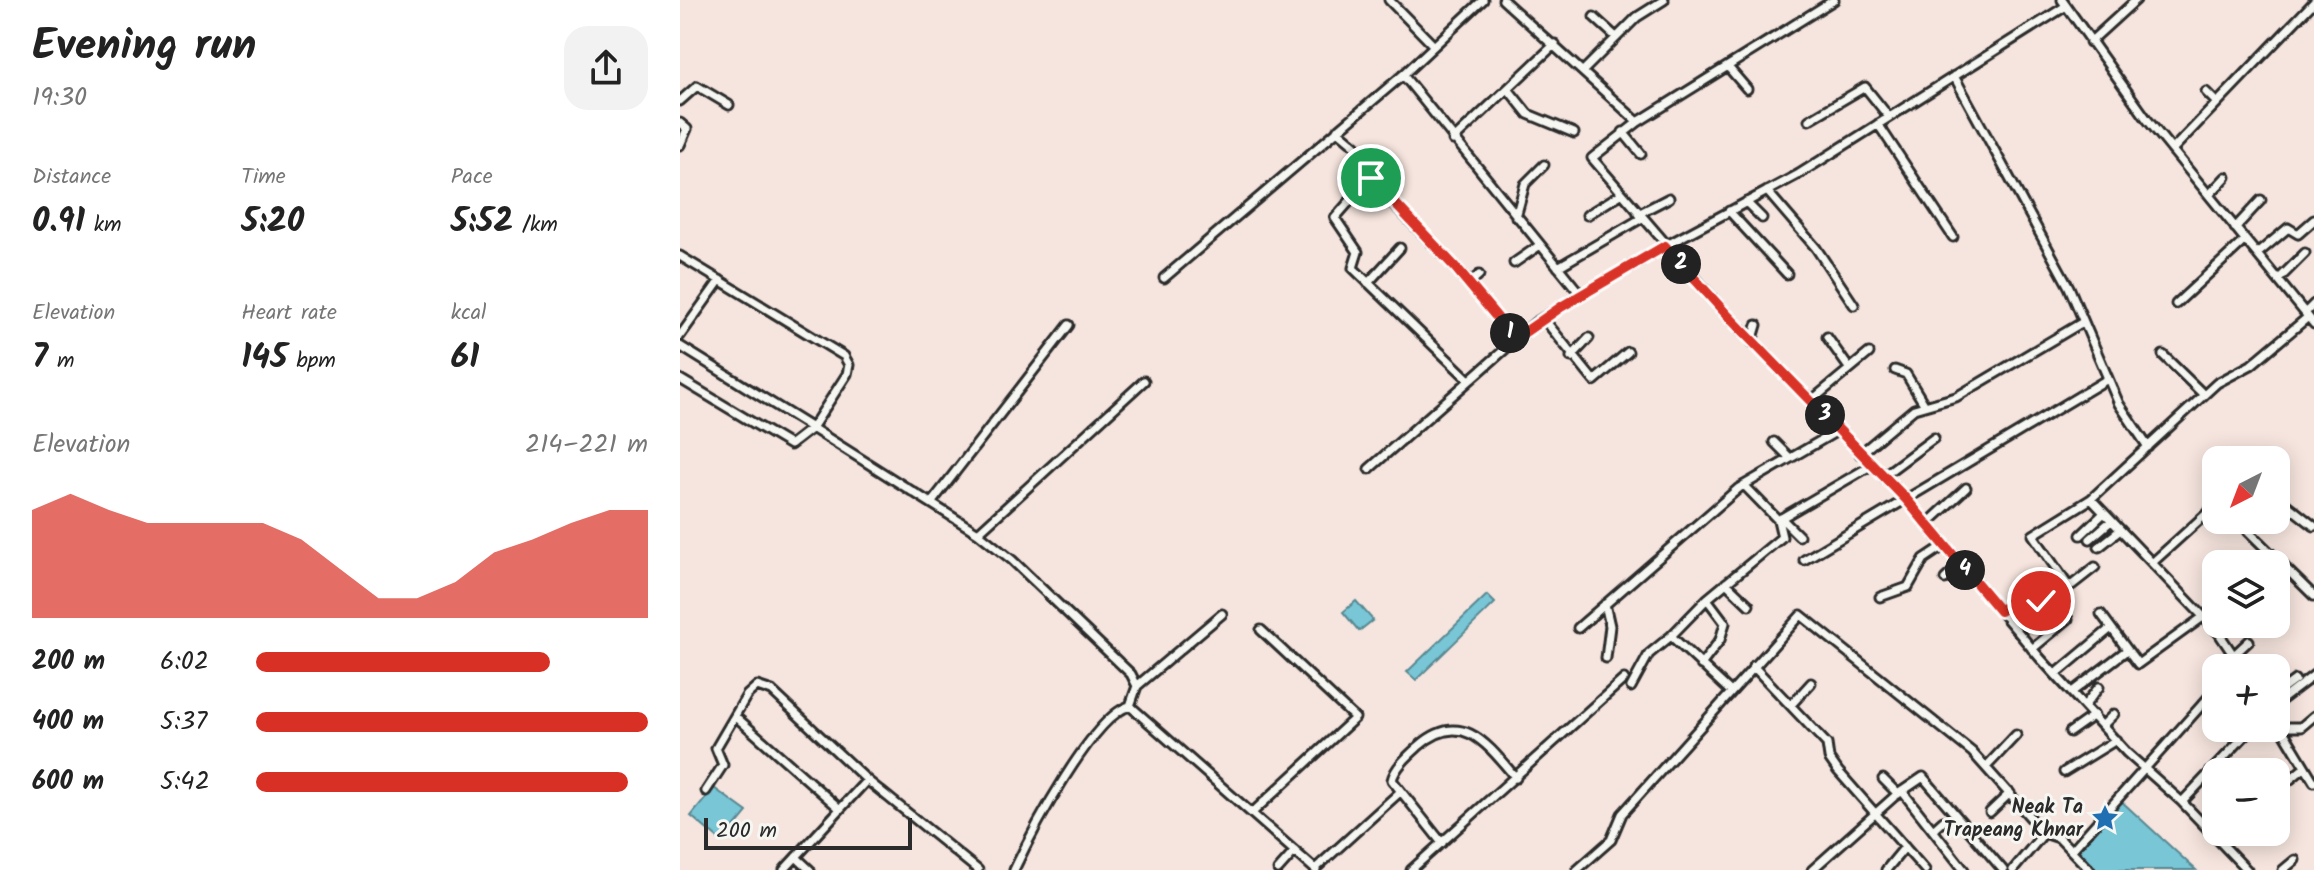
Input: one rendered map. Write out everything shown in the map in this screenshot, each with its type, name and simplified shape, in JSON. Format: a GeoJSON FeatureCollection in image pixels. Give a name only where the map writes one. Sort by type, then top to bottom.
{"type":"FeatureCollection","features":[{"type":"Feature","properties":{"kind":"street"},"geometry":{"type":"LineString","coordinates":[[1389,0],[1434,46]]}},
{"type":"Feature","properties":{"kind":"street"},"geometry":{"type":"LineString","coordinates":[[1164,278],[1403,75],[1483,0]]}},
{"type":"Feature","properties":{"kind":"street"},"geometry":{"type":"LineString","coordinates":[[1503,0],[1638,122]]}},
{"type":"Feature","properties":{"kind":"street"},"geometry":{"type":"LineString","coordinates":[[1584,70],[1637,17],[1664,0]]}},
{"type":"Feature","properties":{"kind":"street"},"geometry":{"type":"LineString","coordinates":[[1834,0],[1638,122],[1592,156],[1665,246],[1752,342],[1906,499],[2032,649],[2116,740],[2202,823]]}},
{"type":"Feature","properties":{"kind":"street"},"geometry":{"type":"LineString","coordinates":[[2090,42],[2136,0]]}},
{"type":"Feature","properties":{"kind":"street"},"geometry":{"type":"LineString","coordinates":[[2172,150],[2314,2]]}},
{"type":"Feature","properties":{"kind":"street"},"geometry":{"type":"LineString","coordinates":[[1369,469],[1468,379],[1543,318],[1878,124],[2064,3],[2172,150],[2314,324]]}},
{"type":"Feature","properties":{"kind":"street"},"geometry":{"type":"LineString","coordinates":[[1594,17],[1616,37]]}},
{"type":"Feature","properties":{"kind":"street"},"geometry":{"type":"LineString","coordinates":[[1453,140],[1467,123],[1555,44]]}},
{"type":"Feature","properties":{"kind":"street"},"geometry":{"type":"LineString","coordinates":[[1728,67],[1747,89]]}},
{"type":"Feature","properties":{"kind":"street"},"geometry":{"type":"LineString","coordinates":[[1403,75],[1581,295]]}},
{"type":"Feature","properties":{"kind":"street"},"geometry":{"type":"LineString","coordinates":[[1954,76],[2069,287],[2106,380],[2148,447]]}},
{"type":"Feature","properties":{"kind":"street"},"geometry":{"type":"LineString","coordinates":[[680,101],[697,86],[729,105]]}},
{"type":"Feature","properties":{"kind":"street"},"geometry":{"type":"LineString","coordinates":[[1809,120],[1865,87],[1889,117]]}},
{"type":"Feature","properties":{"kind":"street"},"geometry":{"type":"LineString","coordinates":[[1508,89],[1528,114],[1574,133]]}},
{"type":"Feature","properties":{"kind":"street"},"geometry":{"type":"LineString","coordinates":[[2206,92],[2216,102]]}},
{"type":"Feature","properties":{"kind":"street"},"geometry":{"type":"LineString","coordinates":[[1539,119],[1546,131]]}},
{"type":"Feature","properties":{"kind":"street"},"geometry":{"type":"LineString","coordinates":[[680,123],[687,129],[680,145]]}},
{"type":"Feature","properties":{"kind":"street"},"geometry":{"type":"LineString","coordinates":[[1878,124],[1953,237]]}},
{"type":"Feature","properties":{"kind":"street"},"geometry":{"type":"LineString","coordinates":[[1337,130],[1356,146]]}},
{"type":"Feature","properties":{"kind":"street"},"geometry":{"type":"LineString","coordinates":[[1623,132],[1641,154]]}},
{"type":"Feature","properties":{"kind":"street"},"geometry":{"type":"LineString","coordinates":[[1516,217],[1525,184],[1544,165]]}},
{"type":"Feature","properties":{"kind":"street"},"geometry":{"type":"LineString","coordinates":[[2209,195],[2226,177]]}},
{"type":"Feature","properties":{"kind":"street"},"geometry":{"type":"LineString","coordinates":[[1468,379],[1352,268],[1359,253],[1335,218],[1372,178],[1515,339]]}},
{"type":"Feature","properties":{"kind":"street"},"geometry":{"type":"LineString","coordinates":[[1767,191],[1816,248],[1854,305]]}},
{"type":"Feature","properties":{"kind":"street"},"geometry":{"type":"LineString","coordinates":[[1587,215],[1621,194]]}},
{"type":"Feature","properties":{"kind":"street"},"geometry":{"type":"LineString","coordinates":[[1558,267],[1669,198]]}},
{"type":"Feature","properties":{"kind":"street"},"geometry":{"type":"LineString","coordinates":[[2235,228],[2261,200]]}},
{"type":"Feature","properties":{"kind":"street"},"geometry":{"type":"LineString","coordinates":[[1746,202],[1762,218]]}},
{"type":"Feature","properties":{"kind":"street"},"geometry":{"type":"LineString","coordinates":[[1729,211],[1787,274]]}},
{"type":"Feature","properties":{"kind":"street"},"geometry":{"type":"LineString","coordinates":[[2257,254],[2288,228],[2298,234],[2314,220]]}},
{"type":"Feature","properties":{"kind":"street"},"geometry":{"type":"LineString","coordinates":[[2176,304],[2245,240]]}},
{"type":"Feature","properties":{"kind":"street"},"geometry":{"type":"LineString","coordinates":[[1514,263],[1540,245]]}},
{"type":"Feature","properties":{"kind":"street"},"geometry":{"type":"LineString","coordinates":[[1368,283],[1400,248]]}},
{"type":"Feature","properties":{"kind":"street"},"geometry":{"type":"LineString","coordinates":[[2278,280],[2305,253]]}},
{"type":"Feature","properties":{"kind":"street"},"geometry":{"type":"LineString","coordinates":[[680,256],[844,356],[849,365],[847,374],[812,428],[790,445],[680,379]]}},
{"type":"Feature","properties":{"kind":"street"},"geometry":{"type":"LineString","coordinates":[[1469,284],[1479,275]]}},
{"type":"Feature","properties":{"kind":"street"},"geometry":{"type":"LineString","coordinates":[[680,336],[720,280]]}},
{"type":"Feature","properties":{"kind":"street"},"geometry":{"type":"LineString","coordinates":[[2095,567],[2072,585],[2067,584],[2033,535],[2091,499],[2204,395],[2251,365],[2314,304]]}},
{"type":"Feature","properties":{"kind":"street"},"geometry":{"type":"LineString","coordinates":[[1543,318],[1571,357],[1594,381],[1628,352]]}},
{"type":"Feature","properties":{"kind":"street"},"geometry":{"type":"LineString","coordinates":[[1860,454],[1924,404],[1939,404],[1956,397],[2083,322]]}},
{"type":"Feature","properties":{"kind":"street"},"geometry":{"type":"LineString","coordinates":[[932,502],[1069,325]]}},
{"type":"Feature","properties":{"kind":"street"},"geometry":{"type":"LineString","coordinates":[[1752,342],[1757,325]]}},
{"type":"Feature","properties":{"kind":"street"},"geometry":{"type":"LineString","coordinates":[[1827,337],[1849,368]]}},
{"type":"Feature","properties":{"kind":"street"},"geometry":{"type":"LineString","coordinates":[[1571,357],[1589,338]]}},
{"type":"Feature","properties":{"kind":"street"},"geometry":{"type":"LineString","coordinates":[[680,346],[978,533],[1087,629],[1131,674],[1137,686]]}},
{"type":"Feature","properties":{"kind":"street"},"geometry":{"type":"LineString","coordinates":[[1811,401],[1869,353]]}},
{"type":"Feature","properties":{"kind":"street"},"geometry":{"type":"LineString","coordinates":[[2163,355],[2204,395]]}},
{"type":"Feature","properties":{"kind":"street"},"geometry":{"type":"LineString","coordinates":[[1895,370],[1906,374],[1924,404]]}},
{"type":"Feature","properties":{"kind":"street"},"geometry":{"type":"LineString","coordinates":[[1804,560],[2106,380]]}},
{"type":"Feature","properties":{"kind":"street"},"geometry":{"type":"LineString","coordinates":[[978,533],[1144,381]]}},
{"type":"Feature","properties":{"kind":"street"},"geometry":{"type":"LineString","coordinates":[[1578,628],[1744,485],[1839,430]]}},
{"type":"Feature","properties":{"kind":"street"},"geometry":{"type":"LineString","coordinates":[[1883,476],[1934,438]]}},
{"type":"Feature","properties":{"kind":"street"},"geometry":{"type":"LineString","coordinates":[[1774,442],[1790,458]]}},
{"type":"Feature","properties":{"kind":"street"},"geometry":{"type":"LineString","coordinates":[[1780,519],[1872,465]]}},
{"type":"Feature","properties":{"kind":"street"},"geometry":{"type":"LineString","coordinates":[[1744,485],[1799,536]]}},
{"type":"Feature","properties":{"kind":"street"},"geometry":{"type":"LineString","coordinates":[[1927,524],[1966,488]]}},
{"type":"Feature","properties":{"kind":"street"},"geometry":{"type":"LineString","coordinates":[[2091,499],[2202,616]]}},
{"type":"Feature","properties":{"kind":"street"},"geometry":{"type":"LineString","coordinates":[[2290,507],[2313,523]]}},
{"type":"Feature","properties":{"kind":"street"},"geometry":{"type":"LineString","coordinates":[[2081,535],[2104,513]]}},
{"type":"Feature","properties":{"kind":"street"},"geometry":{"type":"LineString","coordinates":[[2152,563],[2202,518]]}},
{"type":"Feature","properties":{"kind":"street"},"geometry":{"type":"LineString","coordinates":[[1631,687],[1649,654],[1707,599],[1782,537],[1780,519]]}},
{"type":"Feature","properties":{"kind":"street"},"geometry":{"type":"LineString","coordinates":[[2090,539],[2111,521]]}},
{"type":"Feature","properties":{"kind":"street"},"geometry":{"type":"LineString","coordinates":[[2099,547],[2119,531]]}},
{"type":"Feature","properties":{"kind":"street"},"geometry":{"type":"LineString","coordinates":[[2251,534],[2266,550]]}},
{"type":"Feature","properties":{"kind":"street"},"geometry":{"type":"LineString","coordinates":[[1880,597],[1908,587],[1924,559],[1945,545]]}},
{"type":"Feature","properties":{"kind":"street"},"geometry":{"type":"LineString","coordinates":[[1945,579],[1960,565]]}},
{"type":"Feature","properties":{"kind":"street"},"geometry":{"type":"LineString","coordinates":[[2290,574],[2314,596]]}},
{"type":"Feature","properties":{"kind":"street"},"geometry":{"type":"LineString","coordinates":[[2000,611],[2044,576],[2053,587]]}},
{"type":"Feature","properties":{"kind":"street"},"geometry":{"type":"LineString","coordinates":[[1726,583],[1749,605]]}},
{"type":"Feature","properties":{"kind":"street"},"geometry":{"type":"LineString","coordinates":[[2032,585],[2041,601]]}},
{"type":"Feature","properties":{"kind":"street"},"geometry":{"type":"LineString","coordinates":[[1701,665],[1720,640],[1725,623],[1707,599]]}},
{"type":"Feature","properties":{"kind":"street"},"geometry":{"type":"LineString","coordinates":[[1605,604],[1610,626],[1606,658]]}},
{"type":"Feature","properties":{"kind":"street"},"geometry":{"type":"LineString","coordinates":[[1014,870],[1070,769],[1118,711],[1130,706],[1137,686],[1222,614]]}},
{"type":"Feature","properties":{"kind":"street"},"geometry":{"type":"LineString","coordinates":[[2101,614],[2140,664],[2202,618]]}},
{"type":"Feature","properties":{"kind":"street"},"geometry":{"type":"LineString","coordinates":[[1577,870],[1611,840],[1622,814],[1796,616],[1804,616],[1987,766],[2044,833],[2059,838],[2090,870]]}},
{"type":"Feature","properties":{"kind":"street"},"geometry":{"type":"LineString","coordinates":[[2032,649],[2068,619]]}},
{"type":"Feature","properties":{"kind":"street"},"geometry":{"type":"LineString","coordinates":[[2056,674],[2111,628]]}},
{"type":"Feature","properties":{"kind":"street"},"geometry":{"type":"LineString","coordinates":[[1253,812],[1355,718],[1261,630]]}},
{"type":"Feature","properties":{"kind":"street"},"geometry":{"type":"LineString","coordinates":[[1671,636],[1731,692]]}},
{"type":"Feature","properties":{"kind":"street"},"geometry":{"type":"LineString","coordinates":[[2235,654],[2249,641]]}},
{"type":"Feature","properties":{"kind":"street"},"geometry":{"type":"LineString","coordinates":[[2072,692],[2127,650]]}},
{"type":"Feature","properties":{"kind":"street"},"geometry":{"type":"LineString","coordinates":[[1753,666],[1827,744],[1829,758],[1925,870]]}},
{"type":"Feature","properties":{"kind":"street"},"geometry":{"type":"LineString","coordinates":[[2290,693],[2314,675]]}},
{"type":"Feature","properties":{"kind":"street"},"geometry":{"type":"LineString","coordinates":[[1411,870],[1624,679]]}},
{"type":"Feature","properties":{"kind":"street"},"geometry":{"type":"LineString","coordinates":[[2290,684],[2295,680]]}},
{"type":"Feature","properties":{"kind":"street"},"geometry":{"type":"LineString","coordinates":[[1791,705],[1811,683]]}},
{"type":"Feature","properties":{"kind":"street"},"geometry":{"type":"LineString","coordinates":[[706,791],[723,765],[716,748],[753,689],[764,686],[867,780],[978,870]]}},
{"type":"Feature","properties":{"kind":"street"},"geometry":{"type":"LineString","coordinates":[[2085,705],[2099,687]]}},
{"type":"Feature","properties":{"kind":"street"},"geometry":{"type":"LineString","coordinates":[[2072,850],[2202,705]]}},
{"type":"Feature","properties":{"kind":"street"},"geometry":{"type":"LineString","coordinates":[[1130,706],[1315,869],[1400,792]]}},
{"type":"Feature","properties":{"kind":"street"},"geometry":{"type":"LineString","coordinates":[[2103,725],[2114,714]]}},
{"type":"Feature","properties":{"kind":"street"},"geometry":{"type":"LineString","coordinates":[[2070,732],[2094,715]]}},
{"type":"Feature","properties":{"kind":"street"},"geometry":{"type":"LineString","coordinates":[[735,716],[839,808]]}},
{"type":"Feature","properties":{"kind":"street"},"geometry":{"type":"LineString","coordinates":[[2290,727],[2301,727],[2314,716]]}},
{"type":"Feature","properties":{"kind":"street"},"geometry":{"type":"LineString","coordinates":[[1442,843],[1392,780],[1395,771],[1432,735],[1443,731],[1479,736],[1516,778]]}},
{"type":"Feature","properties":{"kind":"street"},"geometry":{"type":"LineString","coordinates":[[1987,766],[2016,735]]}},
{"type":"Feature","properties":{"kind":"street"},"geometry":{"type":"LineString","coordinates":[[2064,772],[2116,740]]}},
{"type":"Feature","properties":{"kind":"street"},"geometry":{"type":"LineString","coordinates":[[2182,802],[2239,742]]}},
{"type":"Feature","properties":{"kind":"street"},"geometry":{"type":"LineString","coordinates":[[2289,742],[2314,782]]}},
{"type":"Feature","properties":{"kind":"street"},"geometry":{"type":"LineString","coordinates":[[2290,780],[2304,768]]}},
{"type":"Feature","properties":{"kind":"street"},"geometry":{"type":"LineString","coordinates":[[1812,870],[1919,777],[1927,779],[2003,870]]}},
{"type":"Feature","properties":{"kind":"street"},"geometry":{"type":"LineString","coordinates":[[1883,779],[1900,792],[1964,870]]}},
{"type":"Feature","properties":{"kind":"street"},"geometry":{"type":"LineString","coordinates":[[784,870],[867,780]]}},
{"type":"Feature","properties":{"kind":"street"},"geometry":{"type":"LineString","coordinates":[[1990,812],[2010,793]]}},
{"type":"Feature","properties":{"kind":"street"},"geometry":{"type":"LineString","coordinates":[[1933,830],[1943,821]]}},
{"type":"Feature","properties":{"kind":"street"},"geometry":{"type":"LineString","coordinates":[[2013,870],[2044,833]]}},
{"type":"Feature","properties":{"kind":"street"},"geometry":{"type":"LineString","coordinates":[[2225,846],[2247,870]]}},
{"type":"Feature","properties":{"kind":"street"},"geometry":{"type":"LineString","coordinates":[[1886,870],[1905,847]]}},
{"type":"Feature","properties":{"kind":"street"},"geometry":{"type":"LineString","coordinates":[[1278,870],[1295,851]]}},
{"type":"Feature","properties":{"kind":"street"},"geometry":{"type":"LineString","coordinates":[[796,857],[810,870]]}},
{"type":"Feature","properties":{"kind":"street"},"geometry":{"type":"LineString","coordinates":[[2283,870],[2295,860]]}},
{"type":"Feature","properties":{"kind":"water"},"geometry":{"type":"Polygon","coordinates":[[[1487,595],[1495,603],[1416,680],[1407,672],[1487,595]]]}},
{"type":"Feature","properties":{"kind":"water"},"geometry":{"type":"Polygon","coordinates":[[[1356,601],[1373,620],[1359,631],[1343,612],[1356,601]]]}},
{"type":"Feature","properties":{"kind":"water"},"geometry":{"type":"Polygon","coordinates":[[[714,788],[747,812],[722,842],[691,816],[714,788]]]}},
{"type":"Feature","properties":{"kind":"water"},"geometry":{"type":"Polygon","coordinates":[[[2119,799],[2196,870],[2097,870],[2074,850],[2119,799]]]}},
{"type":"Feature","properties":{"kind":"place","name":"Neak Ta Trapeang Khnar"},"geometry":{"type":"Point","coordinates":[2105,818]}},
{"type":"Feature","properties":{"kind":"route"},"geometry":{"type":"LineString","coordinates":[[1371,178],[1455,267],[1515,339],[1536,322],[1665,246],[1729,317],[1906,499],[2000,611],[2032,585],[2041,601]]}}]}
